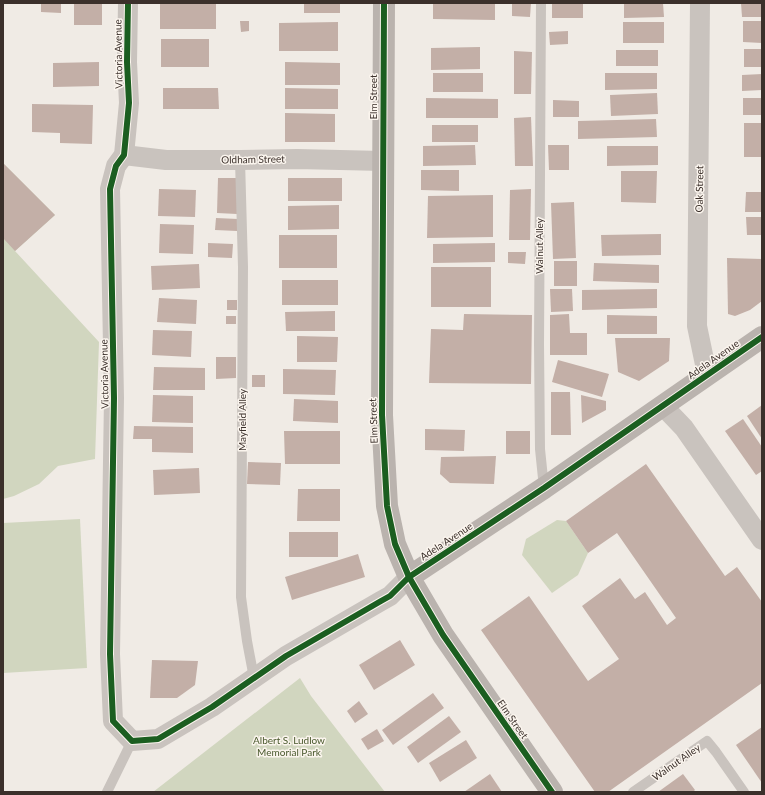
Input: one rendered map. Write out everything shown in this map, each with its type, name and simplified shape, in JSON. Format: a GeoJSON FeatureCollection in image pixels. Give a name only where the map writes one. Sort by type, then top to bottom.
{"type":"FeatureCollection","features":[{"type":"Feature","properties":{"kind":"main road","name":"Elm Street"},"geometry":{"type":"LineString","coordinates":[[384,3],[382,415],[387,506],[395,544],[409,576],[443,635],[552,792]]}},
{"type":"Feature","properties":{"kind":"main road","name":"Adela Avenue"},"geometry":{"type":"LineString","coordinates":[[409,576],[544,488],[762,337]]}},
{"type":"Feature","properties":{"kind":"street","name":"Victoria Avenue"},"geometry":{"type":"LineString","coordinates":[[128,3],[127,62],[129,103],[124,154],[116,166],[110,189],[114,398],[110,654],[113,721],[132,741]]}},
{"type":"Feature","properties":{"kind":"street","name":"Oak Street"},"geometry":{"type":"LineString","coordinates":[[700,3],[697,326],[707,374]]}},
{"type":"Feature","properties":{"kind":"street","name":"Oldham Street"},"geometry":{"type":"LineString","coordinates":[[124,154],[166,160],[297,158],[383,161]]}},
{"type":"Feature","properties":{"kind":"street"},"geometry":{"type":"LineString","coordinates":[[663,406],[684,428],[761,536]]}},
{"type":"Feature","properties":{"kind":"street","name":"Adela Avenue"},"geometry":{"type":"LineString","coordinates":[[132,741],[158,738],[212,707],[286,656],[390,596],[409,576]]}},
{"type":"Feature","properties":{"kind":"lane","name":"Walnut Alley"},"geometry":{"type":"LineString","coordinates":[[541,3],[539,344],[540,449],[544,488]]}},
{"type":"Feature","properties":{"kind":"lane","name":"Mayfield Alley"},"geometry":{"type":"LineString","coordinates":[[240,160],[243,266],[241,597],[254,678]]}},
{"type":"Feature","properties":{"kind":"lane"},"geometry":{"type":"LineString","coordinates":[[107,792],[132,741]]}},
{"type":"Feature","properties":{"kind":"lane","name":"Walnut Alley"},"geometry":{"type":"LineString","coordinates":[[633,792],[707,742],[716,752],[744,792]]}},
{"type":"Feature","properties":{"kind":"green space"},"geometry":{"type":"Polygon","coordinates":[[[3,163],[55,215],[15,251],[99,342],[95,459],[58,466],[39,484],[14,496],[3,499],[3,163]]]}},
{"type":"Feature","properties":{"kind":"green space"},"geometry":{"type":"Polygon","coordinates":[[[80,519],[87,668],[3,673],[3,523],[80,519]]]}},
{"type":"Feature","properties":{"kind":"green space"},"geometry":{"type":"Polygon","coordinates":[[[557,520],[566,521],[588,553],[578,575],[552,593],[522,555],[526,539],[557,520]]]}},
{"type":"Feature","properties":{"kind":"green space","name":"Albert S. Ludlow Memorial Park"},"geometry":{"type":"Polygon","coordinates":[[[300,678],[311,696],[385,792],[153,792],[300,678]]]}},
{"type":"Feature","properties":{"kind":"building"},"geometry":{"type":"Polygon","coordinates":[[[41,3],[61,3],[61,13],[41,12],[41,3]]]}},
{"type":"Feature","properties":{"kind":"building"},"geometry":{"type":"Polygon","coordinates":[[[74,3],[102,3],[102,25],[74,25],[74,3]]]}},
{"type":"Feature","properties":{"kind":"building"},"geometry":{"type":"Polygon","coordinates":[[[160,3],[216,3],[216,29],[160,29],[160,3]]]}},
{"type":"Feature","properties":{"kind":"building"},"geometry":{"type":"Polygon","coordinates":[[[304,3],[340,3],[340,13],[304,13],[304,3]]]}},
{"type":"Feature","properties":{"kind":"building"},"geometry":{"type":"Polygon","coordinates":[[[433,3],[495,3],[495,20],[433,19],[433,3]]]}},
{"type":"Feature","properties":{"kind":"building"},"geometry":{"type":"Polygon","coordinates":[[[512,3],[531,3],[530,17],[512,16],[512,3]]]}},
{"type":"Feature","properties":{"kind":"building"},"geometry":{"type":"Polygon","coordinates":[[[552,3],[583,3],[583,18],[552,18],[552,3]]]}},
{"type":"Feature","properties":{"kind":"building"},"geometry":{"type":"Polygon","coordinates":[[[624,3],[663,3],[664,17],[624,18],[624,3]]]}},
{"type":"Feature","properties":{"kind":"building"},"geometry":{"type":"Polygon","coordinates":[[[741,3],[762,3],[762,17],[742,17],[741,3]]]}},
{"type":"Feature","properties":{"kind":"building"},"geometry":{"type":"Polygon","coordinates":[[[240,21],[249,21],[249,31],[241,32],[240,21]]]}},
{"type":"Feature","properties":{"kind":"building"},"geometry":{"type":"Polygon","coordinates":[[[743,21],[762,21],[762,43],[743,42],[743,21]]]}},
{"type":"Feature","properties":{"kind":"building"},"geometry":{"type":"Polygon","coordinates":[[[338,22],[338,51],[279,51],[279,23],[338,22]]]}},
{"type":"Feature","properties":{"kind":"building"},"geometry":{"type":"Polygon","coordinates":[[[623,22],[664,22],[664,43],[623,43],[623,22]]]}},
{"type":"Feature","properties":{"kind":"building"},"geometry":{"type":"Polygon","coordinates":[[[568,31],[568,44],[550,45],[549,32],[568,31]]]}},
{"type":"Feature","properties":{"kind":"building"},"geometry":{"type":"Polygon","coordinates":[[[161,39],[209,39],[209,67],[161,67],[161,39]]]}},
{"type":"Feature","properties":{"kind":"building"},"geometry":{"type":"Polygon","coordinates":[[[480,47],[480,69],[431,70],[431,48],[480,47]]]}},
{"type":"Feature","properties":{"kind":"building"},"geometry":{"type":"Polygon","coordinates":[[[744,49],[762,49],[762,67],[744,67],[744,49]]]}},
{"type":"Feature","properties":{"kind":"building"},"geometry":{"type":"Polygon","coordinates":[[[616,50],[658,50],[658,66],[616,66],[616,50]]]}},
{"type":"Feature","properties":{"kind":"building"},"geometry":{"type":"Polygon","coordinates":[[[514,51],[532,52],[531,94],[514,94],[514,51]]]}},
{"type":"Feature","properties":{"kind":"building"},"geometry":{"type":"Polygon","coordinates":[[[99,62],[99,86],[53,87],[53,63],[99,62]]]}},
{"type":"Feature","properties":{"kind":"building"},"geometry":{"type":"Polygon","coordinates":[[[285,62],[340,63],[340,85],[285,85],[285,62]]]}},
{"type":"Feature","properties":{"kind":"building"},"geometry":{"type":"Polygon","coordinates":[[[433,73],[483,73],[483,92],[433,92],[433,73]]]}},
{"type":"Feature","properties":{"kind":"building"},"geometry":{"type":"Polygon","coordinates":[[[605,73],[657,73],[657,89],[605,90],[605,73]]]}},
{"type":"Feature","properties":{"kind":"building"},"geometry":{"type":"Polygon","coordinates":[[[762,74],[762,90],[742,91],[742,75],[762,74]]]}},
{"type":"Feature","properties":{"kind":"building"},"geometry":{"type":"Polygon","coordinates":[[[163,88],[218,88],[219,109],[163,109],[163,88]]]}},
{"type":"Feature","properties":{"kind":"building"},"geometry":{"type":"Polygon","coordinates":[[[285,88],[338,89],[338,109],[285,109],[285,88]]]}},
{"type":"Feature","properties":{"kind":"building"},"geometry":{"type":"Polygon","coordinates":[[[657,93],[658,114],[611,116],[610,95],[657,93]]]}},
{"type":"Feature","properties":{"kind":"building"},"geometry":{"type":"Polygon","coordinates":[[[426,98],[498,99],[498,118],[426,118],[426,98]]]}},
{"type":"Feature","properties":{"kind":"building"},"geometry":{"type":"Polygon","coordinates":[[[743,98],[762,98],[762,115],[743,115],[743,98]]]}},
{"type":"Feature","properties":{"kind":"building"},"geometry":{"type":"Polygon","coordinates":[[[553,100],[579,101],[579,117],[553,117],[553,100]]]}},
{"type":"Feature","properties":{"kind":"building"},"geometry":{"type":"Polygon","coordinates":[[[32,104],[93,105],[92,144],[60,143],[60,133],[32,132],[32,104]]]}},
{"type":"Feature","properties":{"kind":"building"},"geometry":{"type":"Polygon","coordinates":[[[285,113],[335,114],[335,142],[285,142],[285,113]]]}},
{"type":"Feature","properties":{"kind":"building"},"geometry":{"type":"Polygon","coordinates":[[[531,117],[533,166],[515,166],[514,118],[531,117]]]}},
{"type":"Feature","properties":{"kind":"building"},"geometry":{"type":"Polygon","coordinates":[[[656,119],[657,137],[578,139],[578,121],[656,119]]]}},
{"type":"Feature","properties":{"kind":"building"},"geometry":{"type":"Polygon","coordinates":[[[744,123],[762,123],[762,157],[744,157],[744,123]]]}},
{"type":"Feature","properties":{"kind":"building"},"geometry":{"type":"Polygon","coordinates":[[[432,125],[478,125],[478,142],[432,142],[432,125]]]}},
{"type":"Feature","properties":{"kind":"building"},"geometry":{"type":"Polygon","coordinates":[[[475,145],[476,165],[423,166],[423,146],[475,145]]]}},
{"type":"Feature","properties":{"kind":"building"},"geometry":{"type":"Polygon","coordinates":[[[548,145],[569,145],[569,170],[549,170],[548,145]]]}},
{"type":"Feature","properties":{"kind":"building"},"geometry":{"type":"Polygon","coordinates":[[[607,146],[658,146],[658,165],[607,166],[607,146]]]}},
{"type":"Feature","properties":{"kind":"building"},"geometry":{"type":"Polygon","coordinates":[[[3,163],[55,215],[15,251],[3,238],[3,163]]]}},
{"type":"Feature","properties":{"kind":"building"},"geometry":{"type":"Polygon","coordinates":[[[421,170],[459,170],[459,191],[421,190],[421,170]]]}},
{"type":"Feature","properties":{"kind":"building"},"geometry":{"type":"Polygon","coordinates":[[[621,171],[657,171],[656,203],[621,202],[621,171]]]}},
{"type":"Feature","properties":{"kind":"building"},"geometry":{"type":"Polygon","coordinates":[[[218,178],[238,178],[237,214],[217,213],[218,178]]]}},
{"type":"Feature","properties":{"kind":"building"},"geometry":{"type":"Polygon","coordinates":[[[288,178],[342,178],[342,201],[288,201],[288,178]]]}},
{"type":"Feature","properties":{"kind":"building"},"geometry":{"type":"Polygon","coordinates":[[[159,189],[196,190],[195,217],[158,216],[159,189]]]}},
{"type":"Feature","properties":{"kind":"building"},"geometry":{"type":"Polygon","coordinates":[[[531,189],[530,240],[509,240],[510,190],[531,189]]]}},
{"type":"Feature","properties":{"kind":"building"},"geometry":{"type":"Polygon","coordinates":[[[746,192],[762,192],[762,212],[745,212],[746,192]]]}},
{"type":"Feature","properties":{"kind":"building"},"geometry":{"type":"Polygon","coordinates":[[[493,195],[493,237],[427,238],[428,196],[493,195]]]}},
{"type":"Feature","properties":{"kind":"building"},"geometry":{"type":"Polygon","coordinates":[[[574,202],[576,258],[553,259],[551,203],[574,202]]]}},
{"type":"Feature","properties":{"kind":"building"},"geometry":{"type":"Polygon","coordinates":[[[339,205],[339,229],[288,230],[288,206],[339,205]]]}},
{"type":"Feature","properties":{"kind":"building"},"geometry":{"type":"Polygon","coordinates":[[[746,217],[762,217],[762,235],[747,235],[746,217]]]}},
{"type":"Feature","properties":{"kind":"building"},"geometry":{"type":"Polygon","coordinates":[[[216,218],[238,219],[237,231],[215,230],[216,218]]]}},
{"type":"Feature","properties":{"kind":"building"},"geometry":{"type":"Polygon","coordinates":[[[160,224],[194,225],[193,254],[159,253],[160,224]]]}},
{"type":"Feature","properties":{"kind":"building"},"geometry":{"type":"Polygon","coordinates":[[[661,234],[661,255],[602,256],[601,235],[661,234]]]}},
{"type":"Feature","properties":{"kind":"building"},"geometry":{"type":"Polygon","coordinates":[[[279,235],[337,235],[337,268],[279,268],[279,235]]]}},
{"type":"Feature","properties":{"kind":"building"},"geometry":{"type":"Polygon","coordinates":[[[208,243],[233,244],[232,258],[208,257],[208,243]]]}},
{"type":"Feature","properties":{"kind":"building"},"geometry":{"type":"Polygon","coordinates":[[[495,243],[495,262],[433,263],[433,244],[495,243]]]}},
{"type":"Feature","properties":{"kind":"building"},"geometry":{"type":"Polygon","coordinates":[[[508,252],[526,252],[525,264],[508,263],[508,252]]]}},
{"type":"Feature","properties":{"kind":"building"},"geometry":{"type":"Polygon","coordinates":[[[727,258],[762,259],[762,301],[750,310],[735,316],[728,314],[727,258]]]}},
{"type":"Feature","properties":{"kind":"building"},"geometry":{"type":"Polygon","coordinates":[[[554,261],[577,261],[577,286],[554,286],[554,261]]]}},
{"type":"Feature","properties":{"kind":"building"},"geometry":{"type":"Polygon","coordinates":[[[594,263],[659,265],[659,283],[593,281],[594,263]]]}},
{"type":"Feature","properties":{"kind":"building"},"geometry":{"type":"Polygon","coordinates":[[[199,264],[200,288],[152,290],[151,266],[199,264]]]}},
{"type":"Feature","properties":{"kind":"building"},"geometry":{"type":"Polygon","coordinates":[[[431,267],[491,267],[491,307],[431,307],[431,267]]]}},
{"type":"Feature","properties":{"kind":"building"},"geometry":{"type":"Polygon","coordinates":[[[282,280],[338,280],[338,305],[282,305],[282,280]]]}},
{"type":"Feature","properties":{"kind":"building"},"geometry":{"type":"Polygon","coordinates":[[[550,289],[572,289],[573,311],[551,312],[550,289]]]}},
{"type":"Feature","properties":{"kind":"building"},"geometry":{"type":"Polygon","coordinates":[[[657,289],[657,308],[582,310],[582,290],[657,289]]]}},
{"type":"Feature","properties":{"kind":"building"},"geometry":{"type":"Polygon","coordinates":[[[159,298],[197,300],[196,324],[157,322],[159,298]]]}},
{"type":"Feature","properties":{"kind":"building"},"geometry":{"type":"Polygon","coordinates":[[[227,300],[237,300],[237,310],[227,310],[227,300]]]}},
{"type":"Feature","properties":{"kind":"building"},"geometry":{"type":"Polygon","coordinates":[[[335,311],[335,331],[286,331],[285,312],[335,311]]]}},
{"type":"Feature","properties":{"kind":"building"},"geometry":{"type":"Polygon","coordinates":[[[464,314],[532,315],[531,384],[429,383],[431,329],[463,330],[464,314]]]}},
{"type":"Feature","properties":{"kind":"building"},"geometry":{"type":"Polygon","coordinates":[[[569,314],[570,333],[587,333],[587,355],[550,355],[550,315],[569,314]]]}},
{"type":"Feature","properties":{"kind":"building"},"geometry":{"type":"Polygon","coordinates":[[[607,315],[657,316],[657,334],[607,334],[607,315]]]}},
{"type":"Feature","properties":{"kind":"building"},"geometry":{"type":"Polygon","coordinates":[[[226,316],[236,316],[236,324],[226,324],[226,316]]]}},
{"type":"Feature","properties":{"kind":"building"},"geometry":{"type":"Polygon","coordinates":[[[153,330],[192,331],[191,357],[152,355],[153,330]]]}},
{"type":"Feature","properties":{"kind":"building"},"geometry":{"type":"Polygon","coordinates":[[[297,336],[338,337],[337,362],[297,362],[297,336]]]}},
{"type":"Feature","properties":{"kind":"building"},"geometry":{"type":"Polygon","coordinates":[[[615,338],[670,338],[669,361],[639,381],[618,372],[615,338]]]}},
{"type":"Feature","properties":{"kind":"building"},"geometry":{"type":"Polygon","coordinates":[[[216,357],[236,357],[236,378],[216,379],[216,357]]]}},
{"type":"Feature","properties":{"kind":"building"},"geometry":{"type":"Polygon","coordinates":[[[558,360],[609,374],[602,397],[552,382],[558,360]]]}},
{"type":"Feature","properties":{"kind":"building"},"geometry":{"type":"Polygon","coordinates":[[[154,367],[205,368],[205,390],[153,390],[154,367]]]}},
{"type":"Feature","properties":{"kind":"building"},"geometry":{"type":"Polygon","coordinates":[[[283,369],[336,370],[335,395],[283,394],[283,369]]]}},
{"type":"Feature","properties":{"kind":"building"},"geometry":{"type":"Polygon","coordinates":[[[252,375],[265,375],[265,387],[252,387],[252,375]]]}},
{"type":"Feature","properties":{"kind":"building"},"geometry":{"type":"Polygon","coordinates":[[[551,392],[570,392],[571,435],[551,435],[551,392]]]}},
{"type":"Feature","properties":{"kind":"building"},"geometry":{"type":"Polygon","coordinates":[[[153,395],[193,396],[193,423],[152,422],[153,395]]]}},
{"type":"Feature","properties":{"kind":"building"},"geometry":{"type":"Polygon","coordinates":[[[581,395],[606,401],[606,410],[582,423],[581,395]]]}},
{"type":"Feature","properties":{"kind":"building"},"geometry":{"type":"Polygon","coordinates":[[[294,399],[338,401],[338,423],[293,421],[294,399]]]}},
{"type":"Feature","properties":{"kind":"building"},"geometry":{"type":"Polygon","coordinates":[[[762,405],[762,439],[747,416],[762,405]]]}},
{"type":"Feature","properties":{"kind":"building"},"geometry":{"type":"Polygon","coordinates":[[[743,419],[762,447],[762,471],[756,475],[725,431],[743,419]]]}},
{"type":"Feature","properties":{"kind":"building"},"geometry":{"type":"Polygon","coordinates":[[[134,426],[193,427],[193,453],[152,452],[152,439],[133,439],[134,426]]]}},
{"type":"Feature","properties":{"kind":"building"},"geometry":{"type":"Polygon","coordinates":[[[425,429],[465,430],[464,451],[425,450],[425,429]]]}},
{"type":"Feature","properties":{"kind":"building"},"geometry":{"type":"Polygon","coordinates":[[[284,431],[340,431],[340,464],[285,464],[284,431]]]}},
{"type":"Feature","properties":{"kind":"building"},"geometry":{"type":"Polygon","coordinates":[[[506,431],[530,431],[530,454],[506,454],[506,431]]]}},
{"type":"Feature","properties":{"kind":"building"},"geometry":{"type":"Polygon","coordinates":[[[496,456],[494,484],[450,483],[440,474],[441,457],[496,456]]]}},
{"type":"Feature","properties":{"kind":"building"},"geometry":{"type":"Polygon","coordinates":[[[248,462],[281,463],[280,485],[247,484],[248,462]]]}},
{"type":"Feature","properties":{"kind":"building"},"geometry":{"type":"Polygon","coordinates":[[[646,464],[725,576],[737,567],[762,602],[762,683],[608,792],[595,792],[481,630],[529,596],[588,681],[619,659],[582,606],[620,578],[635,599],[645,592],[667,625],[676,618],[617,533],[588,553],[566,521],[646,464]]]}},
{"type":"Feature","properties":{"kind":"building"},"geometry":{"type":"Polygon","coordinates":[[[199,468],[200,493],[154,495],[153,470],[199,468]]]}},
{"type":"Feature","properties":{"kind":"building"},"geometry":{"type":"Polygon","coordinates":[[[298,489],[340,489],[340,521],[297,521],[298,489]]]}},
{"type":"Feature","properties":{"kind":"building"},"geometry":{"type":"Polygon","coordinates":[[[289,532],[338,532],[338,557],[289,557],[289,532]]]}},
{"type":"Feature","properties":{"kind":"building"},"geometry":{"type":"Polygon","coordinates":[[[358,554],[365,577],[292,600],[285,577],[358,554]]]}},
{"type":"Feature","properties":{"kind":"building"},"geometry":{"type":"Polygon","coordinates":[[[400,640],[415,665],[374,690],[359,665],[400,640]]]}},
{"type":"Feature","properties":{"kind":"building"},"geometry":{"type":"Polygon","coordinates":[[[152,660],[198,661],[195,685],[177,698],[150,698],[152,660]]]}},
{"type":"Feature","properties":{"kind":"building"},"geometry":{"type":"Polygon","coordinates":[[[433,693],[444,708],[393,745],[382,730],[433,693]]]}},
{"type":"Feature","properties":{"kind":"building"},"geometry":{"type":"Polygon","coordinates":[[[359,701],[368,714],[355,723],[347,711],[359,701]]]}},
{"type":"Feature","properties":{"kind":"building"},"geometry":{"type":"Polygon","coordinates":[[[449,716],[461,732],[418,763],[407,747],[449,716]]]}},
{"type":"Feature","properties":{"kind":"building"},"geometry":{"type":"Polygon","coordinates":[[[762,727],[762,783],[736,745],[762,727]]]}},
{"type":"Feature","properties":{"kind":"building"},"geometry":{"type":"Polygon","coordinates":[[[377,729],[384,741],[368,750],[361,739],[377,729]]]}},
{"type":"Feature","properties":{"kind":"building"},"geometry":{"type":"Polygon","coordinates":[[[466,740],[477,758],[440,782],[429,763],[466,740]]]}},
{"type":"Feature","properties":{"kind":"building"},"geometry":{"type":"Polygon","coordinates":[[[490,774],[502,792],[464,792],[490,774]]]}},
{"type":"Feature","properties":{"kind":"building"},"geometry":{"type":"Polygon","coordinates":[[[683,774],[695,790],[693,792],[658,792],[683,774]]]}},
{"type":"Feature","properties":{"kind":"cycle path"},"geometry":{"type":"LineString","coordinates":[[128,3],[127,62],[129,103],[124,155],[116,166],[110,189],[114,398],[110,654],[113,721],[132,741],[158,739],[212,707],[286,656],[390,596],[409,577],[544,488],[762,337]]}},
{"type":"Feature","properties":{"kind":"cycle path"},"geometry":{"type":"LineString","coordinates":[[384,3],[382,415],[387,506],[395,544],[409,577],[443,635],[552,792]]}}]}
